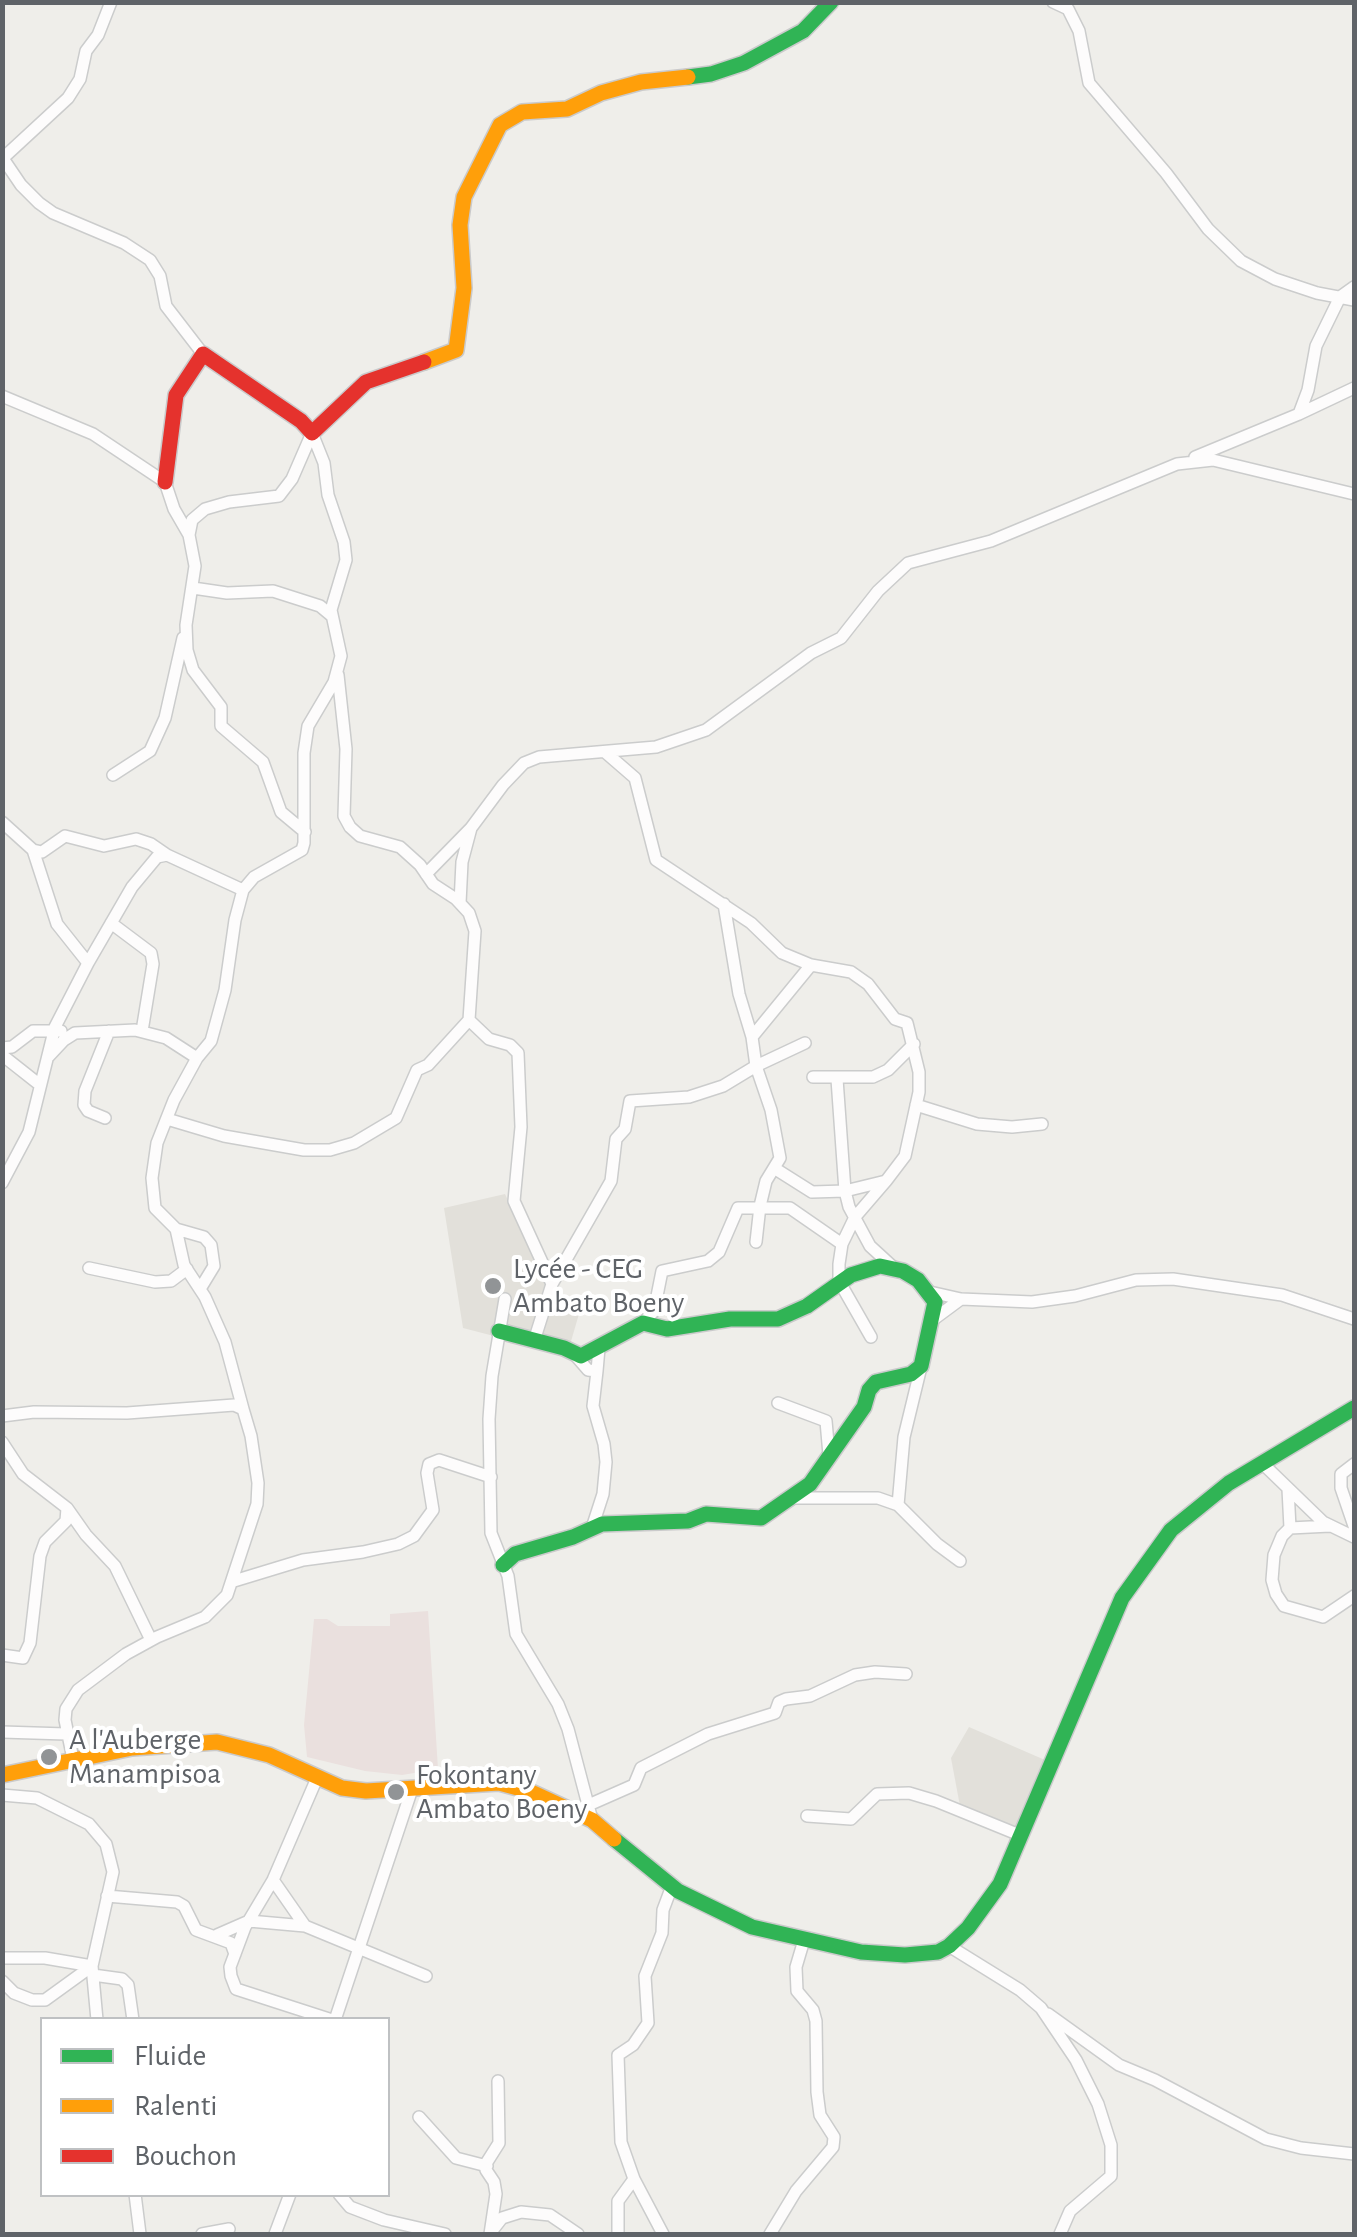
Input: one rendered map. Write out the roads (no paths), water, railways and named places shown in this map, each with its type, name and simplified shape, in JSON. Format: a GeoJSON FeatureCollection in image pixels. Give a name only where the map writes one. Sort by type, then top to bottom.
{"type":"FeatureCollection","features":[{"type":"Feature","properties":{"kind":"street"},"geometry":{"type":"LineString","coordinates":[[111,2],[98,35],[86,51],[80,80],[68,98],[3,158],[38,203],[124,243],[150,260],[160,276],[166,306],[202,354],[301,421],[312,433],[324,463],[328,495],[346,560],[333,598],[332,616],[341,656],[334,682],[308,726],[302,850],[254,877],[243,890],[225,990],[211,1041],[197,1058],[157,1143],[154,1208],[176,1229],[204,1237],[211,1246],[214,1266],[200,1290]]}},
{"type":"Feature","properties":{"kind":"street"},"geometry":{"type":"LineString","coordinates":[[188,535],[192,520],[206,510],[229,502],[278,496],[292,478],[312,433],[366,382],[410,365],[439,360],[456,350],[464,288],[460,225],[464,198],[500,125],[509,117],[522,112],[566,109],[640,82],[711,74],[744,63],[803,31],[831,2]]}},
{"type":"Feature","properties":{"kind":"street"},"geometry":{"type":"LineString","coordinates":[[1052,2],[1068,9],[1079,31],[1089,83],[1208,229],[1241,261],[1275,279],[1354,300]]}},
{"type":"Feature","properties":{"kind":"street"},"geometry":{"type":"LineString","coordinates":[[1299,414],[1316,346],[1340,297],[1354,287]]}},
{"type":"Feature","properties":{"kind":"street"},"geometry":{"type":"LineString","coordinates":[[113,776],[150,751],[165,718],[186,624],[194,566],[188,535],[166,482],[176,395],[202,354]]}},
{"type":"Feature","properties":{"kind":"street"},"geometry":{"type":"LineString","coordinates":[[426,874],[471,828],[503,784],[524,763],[539,757],[656,747],[706,730],[812,653],[842,638],[878,591],[908,563],[991,541],[1354,388]]}},
{"type":"Feature","properties":{"kind":"street"},"geometry":{"type":"LineString","coordinates":[[2,396],[93,434],[166,482]]}},
{"type":"Feature","properties":{"kind":"street"},"geometry":{"type":"LineString","coordinates":[[1177,464],[1214,460],[1354,494]]}},
{"type":"Feature","properties":{"kind":"street"},"geometry":{"type":"LineString","coordinates":[[193,588],[227,593],[274,591],[320,606],[332,616]]}},
{"type":"Feature","properties":{"kind":"street"},"geometry":{"type":"LineString","coordinates":[[186,624],[193,670],[221,707],[221,726],[263,762],[281,812],[304,832]]}},
{"type":"Feature","properties":{"kind":"street"},"geometry":{"type":"LineString","coordinates":[[166,1119],[224,1136],[304,1150],[330,1150],[354,1143],[396,1118],[416,1070],[428,1065],[470,1020],[475,930],[469,913],[400,848],[360,836],[344,816],[346,749],[338,669]]}},
{"type":"Feature","properties":{"kind":"street"},"geometry":{"type":"LineString","coordinates":[[605,752],[635,778],[656,860],[751,923],[782,953],[811,965],[851,972],[868,984],[895,1019],[907,1023],[918,1072],[916,1105],[905,1156],[855,1217],[842,1244],[839,1281],[871,1338]]}},
{"type":"Feature","properties":{"kind":"street"},"geometry":{"type":"LineString","coordinates":[[2,822],[33,850],[42,852],[65,836],[104,846],[136,839],[243,890]]}},
{"type":"Feature","properties":{"kind":"street"},"geometry":{"type":"LineString","coordinates":[[460,903],[462,862],[471,828]]}},
{"type":"Feature","properties":{"kind":"street"},"geometry":{"type":"LineString","coordinates":[[33,850],[57,924],[88,963]]}},
{"type":"Feature","properties":{"kind":"street"},"geometry":{"type":"LineString","coordinates":[[2,1183],[29,1132],[54,1030],[132,888],[157,856],[167,855]]}},
{"type":"Feature","properties":{"kind":"street"},"geometry":{"type":"LineString","coordinates":[[724,904],[738,994],[771,1110],[780,1158],[766,1181],[756,1242]]}},
{"type":"Feature","properties":{"kind":"street"},"geometry":{"type":"LineString","coordinates":[[111,923],[151,953],[153,964],[142,1031]]}},
{"type":"Feature","properties":{"kind":"street"},"geometry":{"type":"LineString","coordinates":[[752,1037],[811,965]]}},
{"type":"Feature","properties":{"kind":"street"},"geometry":{"type":"LineString","coordinates":[[470,1020],[489,1038],[510,1045],[518,1053],[521,1127],[514,1200],[552,1284]]}},
{"type":"Feature","properties":{"kind":"street"},"geometry":{"type":"LineString","coordinates":[[105,1118],[88,1111],[84,1091],[109,1031]]}},
{"type":"Feature","properties":{"kind":"street"},"geometry":{"type":"LineString","coordinates":[[2,1048],[33,1032],[142,1031],[166,1038],[197,1058]]}},
{"type":"Feature","properties":{"kind":"street"},"geometry":{"type":"LineString","coordinates":[[46,1059],[75,1033]]}},
{"type":"Feature","properties":{"kind":"street"},"geometry":{"type":"LineString","coordinates":[[534,1341],[552,1284],[611,1180],[616,1139],[626,1130],[630,1101],[689,1097],[723,1086],[805,1043]]}},
{"type":"Feature","properties":{"kind":"street"},"geometry":{"type":"LineString","coordinates":[[813,1077],[873,1077],[888,1070],[914,1044]]}},
{"type":"Feature","properties":{"kind":"street"},"geometry":{"type":"LineString","coordinates":[[2,1056],[40,1085]]}},
{"type":"Feature","properties":{"kind":"street"},"geometry":{"type":"LineString","coordinates":[[837,1079],[844,1191],[870,1246],[896,1270]]}},
{"type":"Feature","properties":{"kind":"street"},"geometry":{"type":"LineString","coordinates":[[916,1105],[977,1124],[1042,1124]]}},
{"type":"Feature","properties":{"kind":"street"},"geometry":{"type":"LineString","coordinates":[[774,1168],[812,1192],[844,1191],[886,1181]]}},
{"type":"Feature","properties":{"kind":"street"},"geometry":{"type":"LineString","coordinates":[[575,1355],[581,1356],[644,1323],[654,1311],[662,1271],[708,1260],[719,1252],[738,1208],[790,1208],[842,1244]]}},
{"type":"Feature","properties":{"kind":"street"},"geometry":{"type":"LineString","coordinates":[[72,1760],[66,1709],[78,1690],[126,1654],[206,1617],[218,1607],[234,1581],[257,1504],[256,1467],[225,1342],[187,1269],[176,1229]]}},
{"type":"Feature","properties":{"kind":"street"},"geometry":{"type":"LineString","coordinates":[[644,1323],[667,1329],[730,1319],[778,1320],[807,1306],[839,1281],[880,1266],[918,1280],[936,1302],[904,1437],[898,1505]]}},
{"type":"Feature","properties":{"kind":"street"},"geometry":{"type":"LineString","coordinates":[[89,1268],[155,1282],[171,1281],[187,1269]]}},
{"type":"Feature","properties":{"kind":"street"},"geometry":{"type":"LineString","coordinates":[[930,1292],[960,1299],[1032,1302],[1075,1296],[1136,1280],[1173,1279],[1282,1295],[1354,1319]]}},
{"type":"Feature","properties":{"kind":"street"},"geometry":{"type":"LineString","coordinates":[[934,1319],[960,1299]]}},
{"type":"Feature","properties":{"kind":"street"},"geometry":{"type":"LineString","coordinates":[[504,1300],[489,1419],[491,1533],[503,1565],[516,1634],[558,1704],[568,1729],[585,1812]]}},
{"type":"Feature","properties":{"kind":"street"},"geometry":{"type":"LineString","coordinates":[[500,1331],[564,1348],[588,1370],[598,1371]]}},
{"type":"Feature","properties":{"kind":"street"},"geometry":{"type":"LineString","coordinates":[[592,1528],[599,1513],[606,1462],[593,1406],[598,1348]]}},
{"type":"Feature","properties":{"kind":"street"},"geometry":{"type":"LineString","coordinates":[[503,1565],[515,1554],[602,1524],[688,1521],[706,1514],[760,1518],[810,1484],[864,1407],[876,1382],[911,1374],[922,1366]]}},
{"type":"Feature","properties":{"kind":"street"},"geometry":{"type":"LineString","coordinates":[[778,1403],[826,1421],[829,1455]]}},
{"type":"Feature","properties":{"kind":"street"},"geometry":{"type":"LineString","coordinates":[[2,1416],[34,1412],[126,1413],[234,1404],[242,1409]]}},
{"type":"Feature","properties":{"kind":"street"},"geometry":{"type":"LineString","coordinates":[[4,1783],[72,1760],[150,1746],[218,1742],[268,1756],[342,1788],[366,1791],[499,1782],[585,1812],[692,1900],[752,1927],[861,1952],[938,1952],[968,1928],[1000,1884],[1122,1598],[1171,1530],[1228,1483],[1354,1408]]}},
{"type":"Feature","properties":{"kind":"street"},"geometry":{"type":"LineString","coordinates":[[2,1442],[23,1474],[67,1508],[115,1566],[151,1640]]}},
{"type":"Feature","properties":{"kind":"street"},"geometry":{"type":"LineString","coordinates":[[234,1581],[304,1560],[398,1544],[414,1536],[433,1510],[428,1464],[438,1460],[491,1477]]}},
{"type":"Feature","properties":{"kind":"street"},"geometry":{"type":"LineString","coordinates":[[1261,1462],[1322,1522],[1354,1536]]}},
{"type":"Feature","properties":{"kind":"street"},"geometry":{"type":"LineString","coordinates":[[1354,1464],[1340,1474],[1354,1526]]}},
{"type":"Feature","properties":{"kind":"street"},"geometry":{"type":"LineString","coordinates":[[1288,1489],[1290,1528]]}},
{"type":"Feature","properties":{"kind":"street"},"geometry":{"type":"LineString","coordinates":[[792,1498],[878,1498],[898,1505],[960,1561]]}},
{"type":"Feature","properties":{"kind":"street"},"geometry":{"type":"LineString","coordinates":[[2,1655],[23,1658],[30,1643],[40,1556],[46,1542],[66,1521],[67,1508]]}},
{"type":"Feature","properties":{"kind":"street"},"geometry":{"type":"LineString","coordinates":[[1332,1526],[1290,1528],[1274,1555],[1272,1580],[1284,1606],[1324,1617],[1354,1596]]}},
{"type":"Feature","properties":{"kind":"street"},"geometry":{"type":"LineString","coordinates":[[585,1812],[634,1785],[641,1768],[708,1734],[776,1713],[778,1702],[810,1696],[855,1675],[906,1674]]}},
{"type":"Feature","properties":{"kind":"street"},"geometry":{"type":"LineString","coordinates":[[2,1732],[66,1734]]}},
{"type":"Feature","properties":{"kind":"street"},"geometry":{"type":"LineString","coordinates":[[317,1778],[230,1967],[236,1989],[325,2017]]}},
{"type":"Feature","properties":{"kind":"street"},"geometry":{"type":"LineString","coordinates":[[4,1783],[89,1824],[106,1844],[112,1872],[93,1970],[97,2017]]}},
{"type":"Feature","properties":{"kind":"street"},"geometry":{"type":"LineString","coordinates":[[335,2017],[412,1788]]}},
{"type":"Feature","properties":{"kind":"street"},"geometry":{"type":"LineString","coordinates":[[806,1816],[850,1819],[877,1794],[908,1793],[936,1800],[1022,1836]]}},
{"type":"Feature","properties":{"kind":"street"},"geometry":{"type":"LineString","coordinates":[[272,1880],[306,1926]]}},
{"type":"Feature","properties":{"kind":"street"},"geometry":{"type":"LineString","coordinates":[[663,2234],[634,2178],[621,2142],[618,2056],[634,2045],[648,2023],[644,1976],[662,1933],[663,1910],[672,1886]]}},
{"type":"Feature","properties":{"kind":"street"},"geometry":{"type":"LineString","coordinates":[[107,1896],[177,1902],[184,1906],[196,1930],[231,1942],[235,1954]]}},
{"type":"Feature","properties":{"kind":"street"},"geometry":{"type":"LineString","coordinates":[[217,1935],[249,1921],[306,1926],[426,1976]]}},
{"type":"Feature","properties":{"kind":"street"},"geometry":{"type":"LineString","coordinates":[[770,2234],[796,2191],[834,2147],[834,2137],[820,2115],[816,2021],[813,2010],[797,1991],[796,1966],[804,1940]]}},
{"type":"Feature","properties":{"kind":"street"},"geometry":{"type":"LineString","coordinates":[[949,1946],[1020,1990],[1119,2065],[1155,2080],[1237,2126],[1301,2148],[1354,2154]]}},
{"type":"Feature","properties":{"kind":"street"},"geometry":{"type":"LineString","coordinates":[[2,1958],[45,1958],[122,1979],[128,1985],[132,2017]]}},
{"type":"Feature","properties":{"kind":"street"},"geometry":{"type":"LineString","coordinates":[[2,1982],[14,1993],[46,2000],[93,1970]]}},
{"type":"Feature","properties":{"kind":"street"},"geometry":{"type":"LineString","coordinates":[[1041,2008],[1076,2060],[1098,2104],[1113,2159],[1111,2176],[1070,2211],[1060,2234]]}},
{"type":"Feature","properties":{"kind":"street"},"geometry":{"type":"LineString","coordinates":[[489,2234],[496,2194],[486,2166],[499,2143],[498,2081]]}},
{"type":"Feature","properties":{"kind":"street"},"geometry":{"type":"LineString","coordinates":[[418,2117],[456,2158],[486,2166]]}},
{"type":"Feature","properties":{"kind":"street"},"geometry":{"type":"LineString","coordinates":[[618,2234],[618,2201],[634,2178]]}},
{"type":"Feature","properties":{"kind":"street"},"geometry":{"type":"LineString","coordinates":[[135,2197],[140,2234]]}},
{"type":"Feature","properties":{"kind":"street"},"geometry":{"type":"LineString","coordinates":[[275,2234],[289,2197]]}},
{"type":"Feature","properties":{"kind":"street"},"geometry":{"type":"LineString","coordinates":[[342,2197],[350,2207],[384,2220],[445,2234]]}},
{"type":"Feature","properties":{"kind":"street"},"geometry":{"type":"LineString","coordinates":[[489,2234],[502,2218],[521,2212],[550,2215],[578,2234]]}},
{"type":"Feature","properties":{"kind":"street"},"geometry":{"type":"LineString","coordinates":[[202,2234],[229,2229]]}},
{"type":"Feature","properties":{"kind":"place","name":"Lycée - CEG Ambato Boeny"},"geometry":{"type":"Point","coordinates":[493,1286]}},
{"type":"Feature","properties":{"kind":"place","name":"A l'Auberge Manampisoa"},"geometry":{"type":"Point","coordinates":[49,1757]}},
{"type":"Feature","properties":{"kind":"place","name":"Fokontany Ambato Boeny"},"geometry":{"type":"Point","coordinates":[396,1792]}}]}
